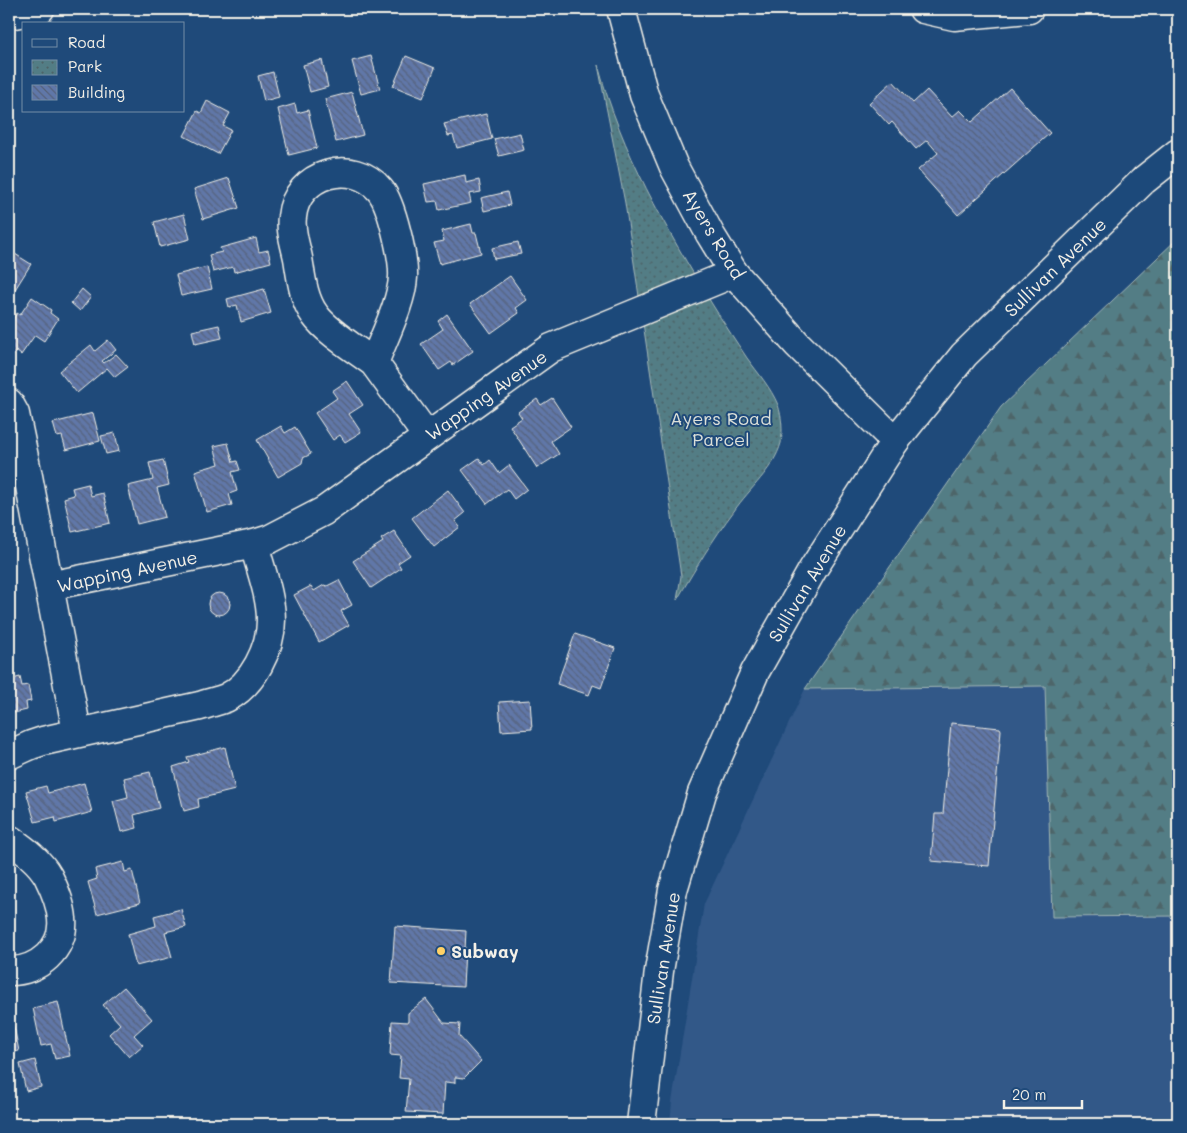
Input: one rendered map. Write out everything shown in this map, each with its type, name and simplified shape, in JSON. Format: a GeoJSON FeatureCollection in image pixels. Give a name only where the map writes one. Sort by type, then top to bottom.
{"type":"FeatureCollection","features":[{"type":"Feature","properties":{"kind":"street"},"geometry":{"type":"LineString","coordinates":[[9,15],[40,9]]}},
{"type":"Feature","properties":{"kind":"street","name":"Ayers Road"},"geometry":{"type":"LineString","coordinates":[[620,9],[644,95],[674,167],[710,234],[734,273],[797,344],[895,441]]}},
{"type":"Feature","properties":{"kind":"street"},"geometry":{"type":"LineString","coordinates":[[923,9],[954,16],[1029,9]]}},
{"type":"Feature","properties":{"kind":"street","name":"Sullivan Avenue"},"geometry":{"type":"LineString","coordinates":[[641,1124],[659,971],[673,890],[702,793],[755,672],[813,569],[895,441],[964,355],[1144,180],[1178,153]]}},
{"type":"Feature","properties":{"kind":"street"},"geometry":{"type":"LineString","coordinates":[[374,363],[401,290],[403,278],[401,258],[387,201],[380,190],[370,181],[358,175],[346,172],[320,176],[301,192],[295,203],[292,215],[291,227],[304,290],[315,315],[374,363],[427,436]]}},
{"type":"Feature","properties":{"kind":"street","name":"Wapping Avenue"},"geometry":{"type":"LineString","coordinates":[[77,732],[49,586],[254,544],[270,539],[324,512],[551,348],[734,273]]}},
{"type":"Feature","properties":{"kind":"street"},"geometry":{"type":"LineString","coordinates":[[9,403],[15,414],[18,477],[49,586]]}},
{"type":"Feature","properties":{"kind":"street"},"geometry":{"type":"LineString","coordinates":[[9,755],[31,744],[77,732],[200,706],[226,698],[241,687],[257,666],[264,652],[269,637],[271,621],[268,600],[254,544]]}},
{"type":"Feature","properties":{"kind":"street"},"geometry":{"type":"LineString","coordinates":[[9,839],[33,858],[48,876],[59,904],[62,920],[60,936],[53,951],[42,962],[27,970],[9,971]]}},
{"type":"Feature","properties":{"kind":"shaded area"},"geometry":{"type":"Polygon","coordinates":[[[1045,685],[1052,917],[1178,916],[1178,1124],[670,1124],[704,904],[805,689],[1045,685]]]}},
{"type":"Feature","properties":{"kind":"green space","name":"Ayers Road Parcel"},"geometry":{"type":"Polygon","coordinates":[[[598,65],[619,128],[646,189],[712,304],[772,393],[778,405],[781,419],[781,443],[773,461],[719,532],[677,600],[681,576],[625,203],[598,65]]]}},
{"type":"Feature","properties":{"kind":"green space"},"geometry":{"type":"Polygon","coordinates":[[[1178,238],[1178,916],[1052,917],[1045,686],[805,689],[1001,407],[1178,238]]]}},
{"type":"Feature","properties":{"kind":"building"},"geometry":{"type":"Polygon","coordinates":[[[371,56],[380,89],[361,94],[352,61],[371,56]]]}},
{"type":"Feature","properties":{"kind":"building"},"geometry":{"type":"Polygon","coordinates":[[[406,56],[435,68],[423,98],[393,86],[406,56]]]}},
{"type":"Feature","properties":{"kind":"building"},"geometry":{"type":"Polygon","coordinates":[[[322,60],[328,87],[310,92],[303,65],[322,60]]]}},
{"type":"Feature","properties":{"kind":"building"},"geometry":{"type":"Polygon","coordinates":[[[273,72],[279,97],[264,101],[258,76],[273,72]]]}},
{"type":"Feature","properties":{"kind":"building"},"geometry":{"type":"Polygon","coordinates":[[[893,81],[913,103],[927,90],[952,117],[960,110],[972,122],[1010,88],[1050,133],[958,215],[918,170],[938,153],[927,140],[916,149],[892,122],[889,125],[869,103],[893,81]]]}},
{"type":"Feature","properties":{"kind":"building"},"geometry":{"type":"Polygon","coordinates":[[[352,92],[363,135],[336,142],[325,99],[352,92]]]}},
{"type":"Feature","properties":{"kind":"building"},"geometry":{"type":"Polygon","coordinates":[[[207,101],[230,113],[223,126],[231,130],[218,154],[184,136],[197,111],[201,113],[207,101]]]}},
{"type":"Feature","properties":{"kind":"building"},"geometry":{"type":"Polygon","coordinates":[[[295,104],[297,113],[308,110],[317,148],[289,155],[278,109],[295,104]]]}},
{"type":"Feature","properties":{"kind":"building"},"geometry":{"type":"Polygon","coordinates":[[[486,114],[492,139],[457,148],[453,135],[448,136],[444,124],[486,114]]]}},
{"type":"Feature","properties":{"kind":"building"},"geometry":{"type":"Polygon","coordinates":[[[520,133],[524,150],[499,156],[494,139],[520,133]]]}},
{"type":"Feature","properties":{"kind":"building"},"geometry":{"type":"Polygon","coordinates":[[[465,175],[466,183],[479,180],[481,192],[469,194],[471,203],[439,210],[437,201],[428,202],[424,184],[465,175]]]}},
{"type":"Feature","properties":{"kind":"building"},"geometry":{"type":"Polygon","coordinates":[[[229,178],[239,208],[203,219],[194,189],[229,178]]]}},
{"type":"Feature","properties":{"kind":"building"},"geometry":{"type":"Polygon","coordinates":[[[507,192],[510,205],[484,211],[481,198],[507,192]]]}},
{"type":"Feature","properties":{"kind":"building"},"geometry":{"type":"Polygon","coordinates":[[[184,214],[190,239],[160,247],[154,222],[184,214]]]}},
{"type":"Feature","properties":{"kind":"building"},"geometry":{"type":"Polygon","coordinates":[[[471,224],[473,233],[476,233],[481,253],[440,264],[434,243],[444,241],[442,231],[471,224]]]}},
{"type":"Feature","properties":{"kind":"building"},"geometry":{"type":"Polygon","coordinates":[[[256,238],[259,252],[268,250],[271,262],[234,272],[233,267],[213,272],[209,255],[222,252],[220,248],[256,238]]]}},
{"type":"Feature","properties":{"kind":"building"},"geometry":{"type":"Polygon","coordinates":[[[518,242],[521,254],[494,259],[492,248],[518,242]]]}},
{"type":"Feature","properties":{"kind":"building"},"geometry":{"type":"Polygon","coordinates":[[[15,254],[31,264],[14,291],[9,288],[9,264],[15,254]]]}},
{"type":"Feature","properties":{"kind":"building"},"geometry":{"type":"Polygon","coordinates":[[[207,267],[212,289],[181,296],[176,275],[207,267]]]}},
{"type":"Feature","properties":{"kind":"building"},"geometry":{"type":"Polygon","coordinates":[[[510,276],[527,300],[516,308],[519,313],[491,333],[470,304],[510,276]]]}},
{"type":"Feature","properties":{"kind":"building"},"geometry":{"type":"Polygon","coordinates":[[[82,289],[91,297],[80,311],[71,303],[82,289]]]}},
{"type":"Feature","properties":{"kind":"building"},"geometry":{"type":"Polygon","coordinates":[[[264,289],[271,313],[241,322],[237,305],[229,307],[227,299],[264,289]]]}},
{"type":"Feature","properties":{"kind":"building"},"geometry":{"type":"Polygon","coordinates":[[[32,297],[51,310],[50,313],[58,319],[44,341],[35,335],[21,355],[16,351],[12,357],[9,354],[9,326],[17,313],[20,315],[32,297]]]}},
{"type":"Feature","properties":{"kind":"building"},"geometry":{"type":"Polygon","coordinates":[[[447,314],[473,351],[453,365],[451,362],[439,370],[421,344],[443,329],[438,321],[447,314]]]}},
{"type":"Feature","properties":{"kind":"building"},"geometry":{"type":"Polygon","coordinates":[[[219,325],[222,338],[195,344],[192,331],[219,325]]]}},
{"type":"Feature","properties":{"kind":"building"},"geometry":{"type":"Polygon","coordinates":[[[108,340],[116,350],[102,361],[104,363],[116,354],[128,367],[115,377],[107,368],[77,393],[59,371],[91,345],[95,351],[108,340]]]}},
{"type":"Feature","properties":{"kind":"building"},"geometry":{"type":"Polygon","coordinates":[[[347,381],[363,405],[349,414],[361,432],[345,442],[340,435],[333,440],[315,413],[337,398],[332,391],[347,381]]]}},
{"type":"Feature","properties":{"kind":"building"},"geometry":{"type":"Polygon","coordinates":[[[552,398],[571,427],[551,441],[559,454],[537,468],[510,426],[522,418],[518,412],[537,399],[541,405],[552,398]]]}},
{"type":"Feature","properties":{"kind":"building"},"geometry":{"type":"Polygon","coordinates":[[[93,413],[100,441],[66,450],[62,436],[57,437],[53,423],[93,413]]]}},
{"type":"Feature","properties":{"kind":"building"},"geometry":{"type":"Polygon","coordinates":[[[281,426],[285,433],[295,427],[311,454],[303,458],[302,463],[278,477],[257,440],[281,426]]]}},
{"type":"Feature","properties":{"kind":"building"},"geometry":{"type":"Polygon","coordinates":[[[115,433],[119,451],[106,454],[101,436],[115,433]]]}},
{"type":"Feature","properties":{"kind":"building"},"geometry":{"type":"Polygon","coordinates":[[[228,443],[233,462],[237,461],[240,470],[232,472],[237,491],[229,494],[232,505],[207,512],[195,471],[219,464],[214,446],[228,443]]]}},
{"type":"Feature","properties":{"kind":"building"},"geometry":{"type":"Polygon","coordinates":[[[479,458],[484,465],[490,460],[499,473],[509,465],[527,489],[514,499],[507,489],[487,504],[462,470],[479,458]]]}},
{"type":"Feature","properties":{"kind":"building"},"geometry":{"type":"Polygon","coordinates":[[[163,460],[169,485],[157,488],[165,517],[137,524],[128,486],[153,480],[149,463],[163,460]]]}},
{"type":"Feature","properties":{"kind":"building"},"geometry":{"type":"Polygon","coordinates":[[[88,484],[91,496],[103,493],[110,523],[72,532],[64,498],[74,495],[72,488],[88,484]]]}},
{"type":"Feature","properties":{"kind":"building"},"geometry":{"type":"Polygon","coordinates":[[[448,490],[465,513],[455,521],[460,527],[434,547],[412,518],[448,490]]]}},
{"type":"Feature","properties":{"kind":"building"},"geometry":{"type":"Polygon","coordinates":[[[394,531],[410,555],[398,563],[401,568],[371,588],[353,561],[383,542],[381,539],[394,531]]]}},
{"type":"Feature","properties":{"kind":"building"},"geometry":{"type":"Polygon","coordinates":[[[339,580],[352,605],[341,611],[349,625],[319,642],[294,595],[311,586],[314,591],[339,580]]]}},
{"type":"Feature","properties":{"kind":"building"},"geometry":{"type":"Polygon","coordinates":[[[219,593],[227,596],[230,604],[227,612],[219,615],[211,612],[208,604],[211,596],[219,593]]]}},
{"type":"Feature","properties":{"kind":"building"},"geometry":{"type":"Polygon","coordinates":[[[575,634],[615,648],[601,688],[593,685],[589,695],[557,684],[575,634]]]}},
{"type":"Feature","properties":{"kind":"building"},"geometry":{"type":"Polygon","coordinates":[[[9,635],[14,657],[9,658],[9,635]]]}},
{"type":"Feature","properties":{"kind":"building"},"geometry":{"type":"Polygon","coordinates":[[[20,677],[22,686],[28,685],[31,701],[26,702],[27,710],[9,714],[9,680],[20,677]]]}},
{"type":"Feature","properties":{"kind":"building"},"geometry":{"type":"Polygon","coordinates":[[[530,700],[532,729],[501,731],[499,702],[530,700]]]}},
{"type":"Feature","properties":{"kind":"building"},"geometry":{"type":"Polygon","coordinates":[[[951,723],[1000,728],[1001,730],[989,866],[931,861],[935,814],[943,814],[951,723]]]}},
{"type":"Feature","properties":{"kind":"building"},"geometry":{"type":"Polygon","coordinates":[[[225,747],[235,790],[198,799],[199,807],[184,811],[173,767],[189,762],[187,757],[225,747]]]}},
{"type":"Feature","properties":{"kind":"building"},"geometry":{"type":"Polygon","coordinates":[[[150,772],[159,808],[134,815],[137,828],[121,832],[113,801],[128,797],[124,778],[150,772]]]}},
{"type":"Feature","properties":{"kind":"building"},"geometry":{"type":"Polygon","coordinates":[[[84,783],[92,812],[56,822],[55,817],[35,822],[26,791],[46,786],[48,793],[84,783]]]}},
{"type":"Feature","properties":{"kind":"building"},"geometry":{"type":"Polygon","coordinates":[[[123,862],[125,872],[132,870],[140,903],[97,914],[88,882],[97,879],[95,869],[123,862]]]}},
{"type":"Feature","properties":{"kind":"building"},"geometry":{"type":"Polygon","coordinates":[[[181,909],[186,927],[165,932],[172,957],[136,966],[128,934],[156,926],[154,916],[181,909]]]}},
{"type":"Feature","properties":{"kind":"building"},"geometry":{"type":"Polygon","coordinates":[[[395,926],[466,931],[463,987],[391,983],[395,926]]]}},
{"type":"Feature","properties":{"kind":"building"},"geometry":{"type":"Polygon","coordinates":[[[124,987],[152,1019],[134,1035],[143,1045],[129,1057],[109,1034],[120,1024],[103,1005],[124,987]]]}},
{"type":"Feature","properties":{"kind":"building"},"geometry":{"type":"Polygon","coordinates":[[[426,999],[444,1023],[460,1024],[459,1036],[481,1061],[464,1078],[455,1077],[455,1083],[445,1082],[443,1114],[406,1112],[409,1079],[399,1078],[401,1056],[390,1055],[392,1021],[408,1022],[408,1013],[426,999]]]}},
{"type":"Feature","properties":{"kind":"building"},"geometry":{"type":"Polygon","coordinates":[[[58,1002],[70,1056],[55,1059],[51,1044],[41,1046],[33,1008],[58,1002]]]}},
{"type":"Feature","properties":{"kind":"building"},"geometry":{"type":"Polygon","coordinates":[[[11,1012],[19,1051],[9,1053],[9,1013],[11,1012]]]}},
{"type":"Feature","properties":{"kind":"building"},"geometry":{"type":"Polygon","coordinates":[[[35,1060],[41,1087],[26,1091],[20,1064],[35,1060]]]}},
{"type":"Feature","properties":{"kind":"building"},"geometry":{"type":"Polygon","coordinates":[[[1178,1062],[1178,1124],[1173,1124],[1178,1062]]]}},
{"type":"Feature","properties":{"kind":"place","name":"Subway"},"geometry":{"type":"Point","coordinates":[441,951]}}]}
